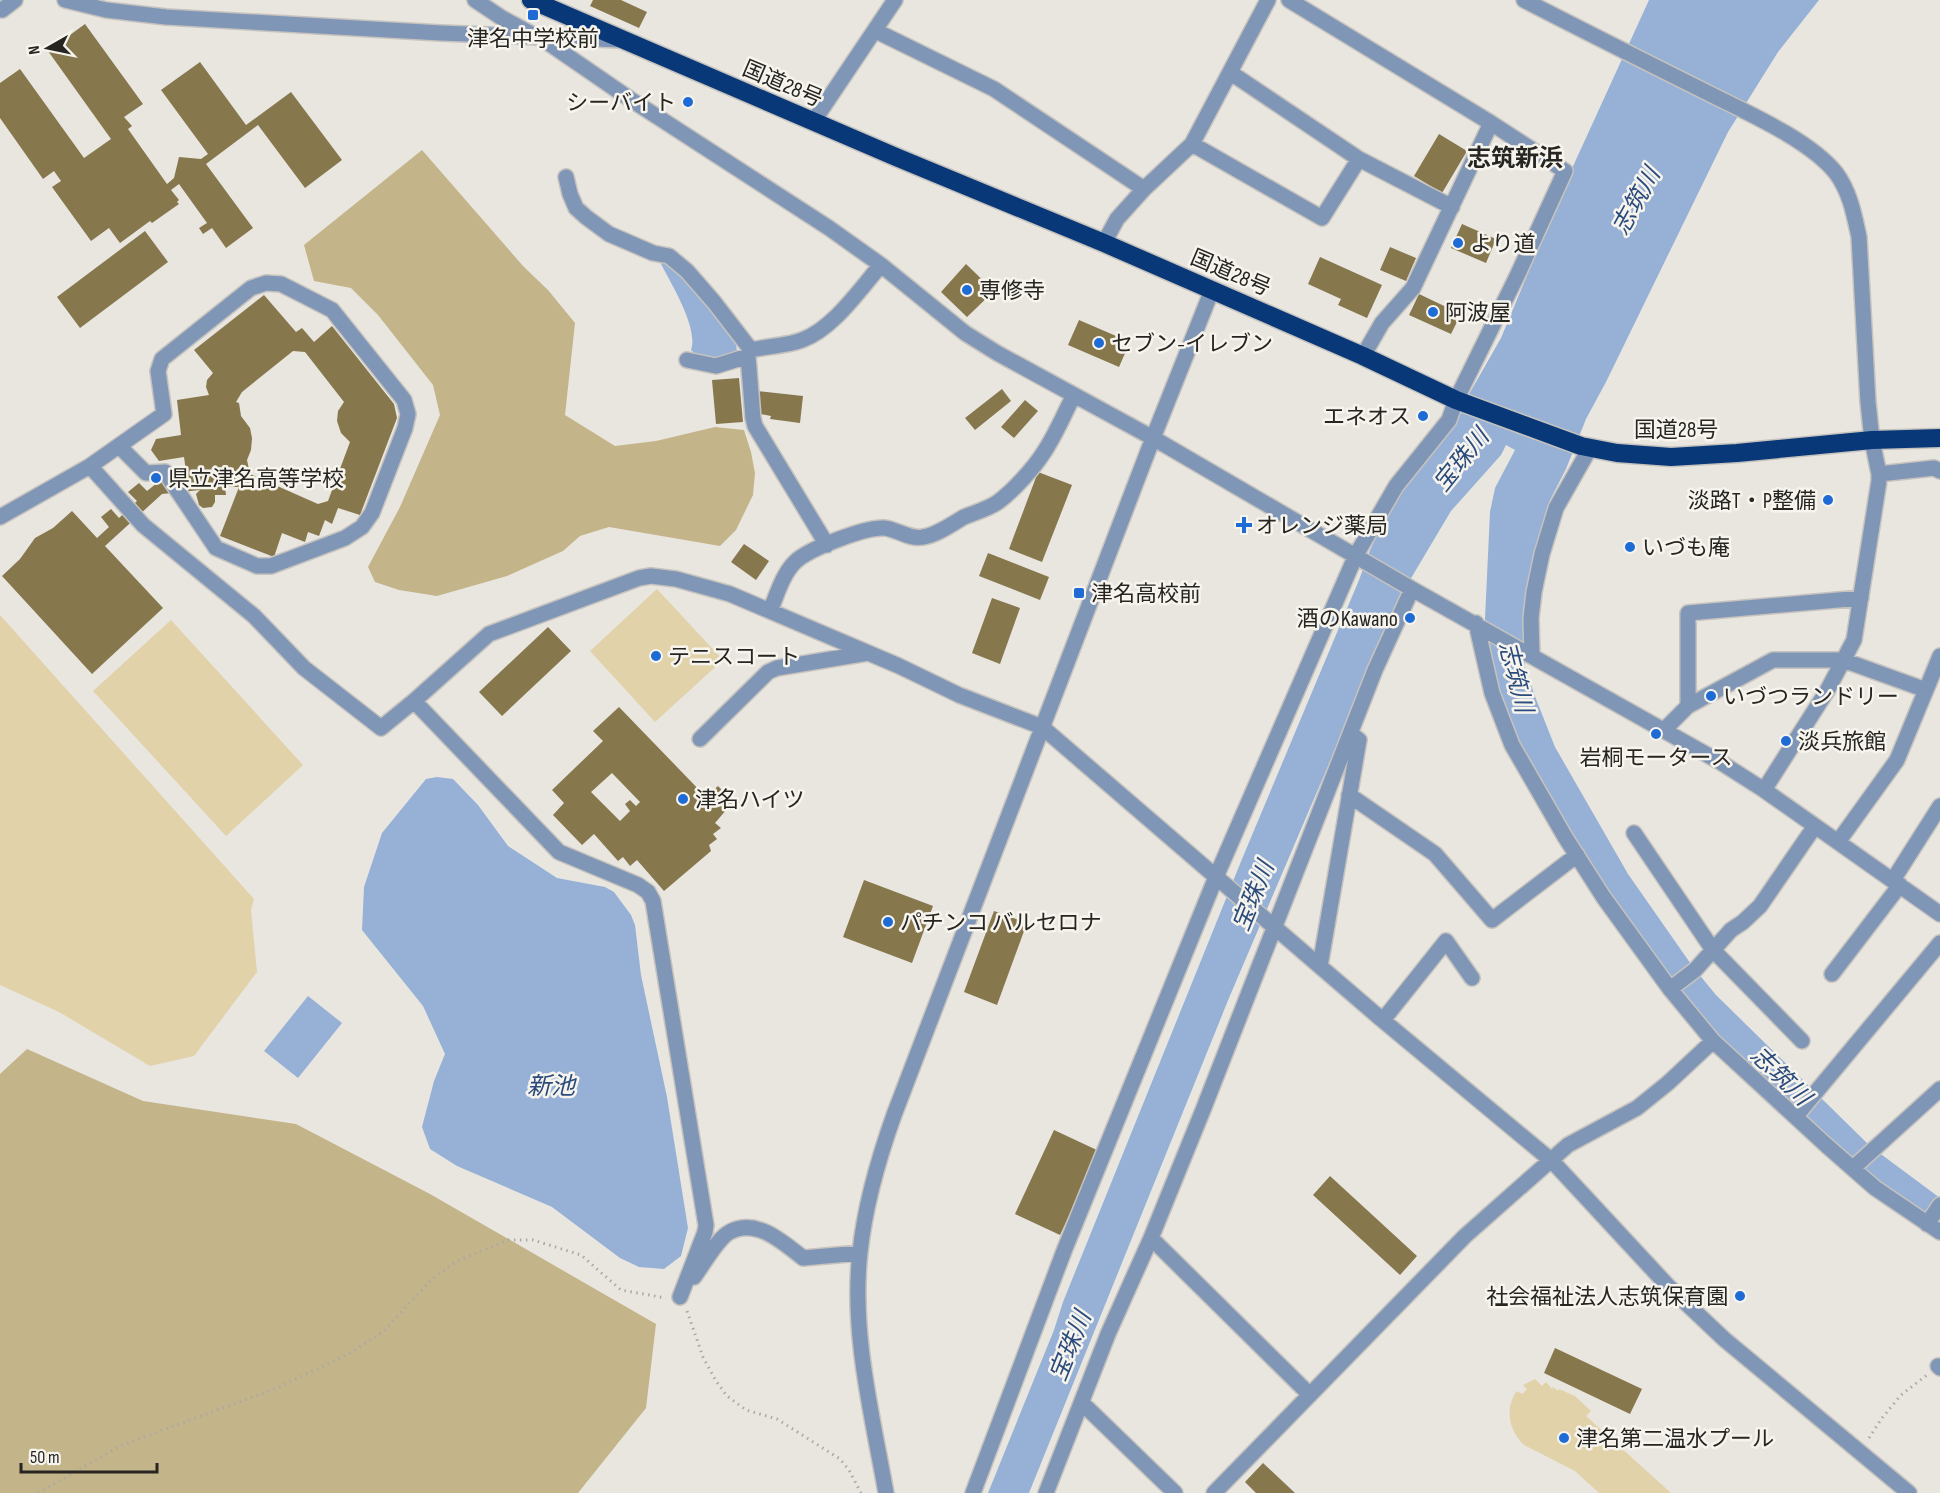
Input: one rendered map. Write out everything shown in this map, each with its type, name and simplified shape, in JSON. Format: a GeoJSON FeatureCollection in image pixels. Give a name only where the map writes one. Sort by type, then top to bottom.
{"type":"FeatureCollection","features":[{"type":"Feature","properties":{"kind":"highway","name":"国道28号"},"geometry":{"type":"LineString","coordinates":[[531,0],[813,122],[1104,243],[1363,356],[1459,401],[1585,447],[1617,453],[1671,457],[1872,440],[1940,438]]}},
{"type":"Feature","properties":{"kind":"street"},"geometry":{"type":"LineString","coordinates":[[2,10],[15,0]]}},
{"type":"Feature","properties":{"kind":"street"},"geometry":{"type":"LineString","coordinates":[[65,0],[106,10],[166,17],[624,40]]}},
{"type":"Feature","properties":{"kind":"street"},"geometry":{"type":"LineString","coordinates":[[476,0],[502,18],[537,37],[829,228],[881,265],[965,333],[997,353],[1153,438],[1413,589],[1664,730],[1764,790],[1940,914]]}},
{"type":"Feature","properties":{"kind":"street"},"geometry":{"type":"LineString","coordinates":[[813,122],[895,0]]}},
{"type":"Feature","properties":{"kind":"street"},"geometry":{"type":"LineString","coordinates":[[1104,243],[1117,219],[1144,189],[1192,144],[1268,0]]}},
{"type":"Feature","properties":{"kind":"street"},"geometry":{"type":"LineString","coordinates":[[973,1493],[1069,1240],[1218,878],[1359,556],[1396,486],[1449,420],[1565,171],[1491,123],[1289,0]]}},
{"type":"Feature","properties":{"kind":"street"},"geometry":{"type":"LineString","coordinates":[[1524,0],[1808,147],[1836,173],[1846,189],[1853,208],[1859,237],[1872,440],[1880,474],[1854,640],[1827,691],[1764,790]]}},
{"type":"Feature","properties":{"kind":"street"},"geometry":{"type":"LineString","coordinates":[[876,31],[994,90],[1144,189]]}},
{"type":"Feature","properties":{"kind":"street"},"geometry":{"type":"LineString","coordinates":[[1231,73],[1359,159],[1452,207]]}},
{"type":"Feature","properties":{"kind":"street"},"geometry":{"type":"LineString","coordinates":[[1363,356],[1382,323],[1413,288],[1491,123]]}},
{"type":"Feature","properties":{"kind":"street"},"geometry":{"type":"LineString","coordinates":[[1192,144],[1322,218],[1359,159]]}},
{"type":"Feature","properties":{"kind":"street"},"geometry":{"type":"LineString","coordinates":[[566,177],[576,207],[586,217],[609,234],[653,253],[669,256],[687,271],[714,302],[749,353],[755,426],[827,545]]}},
{"type":"Feature","properties":{"kind":"street"},"geometry":{"type":"LineString","coordinates":[[687,360],[716,366],[749,353],[804,339],[831,320],[881,265]]}},
{"type":"Feature","properties":{"kind":"street"},"geometry":{"type":"LineString","coordinates":[[0,517],[90,466],[164,414],[158,371],[162,359],[251,288],[266,284],[281,284],[332,310],[404,400],[408,414],[405,428],[372,513],[362,527],[345,538],[271,566],[257,566],[216,548],[165,472],[146,473],[119,446]]}},
{"type":"Feature","properties":{"kind":"street"},"geometry":{"type":"LineString","coordinates":[[886,1493],[863,1360],[858,1301],[860,1253],[872,1183],[891,1125],[1042,727],[1212,290]]}},
{"type":"Feature","properties":{"kind":"street"},"geometry":{"type":"LineString","coordinates":[[770,611],[784,578],[796,561],[809,552],[875,528],[895,530],[915,538],[929,536],[996,503],[1017,484],[1044,453],[1074,395]]}},
{"type":"Feature","properties":{"kind":"street"},"geometry":{"type":"LineString","coordinates":[[1530,654],[1534,592],[1542,554],[1556,508],[1585,447]]}},
{"type":"Feature","properties":{"kind":"street"},"geometry":{"type":"LineString","coordinates":[[90,466],[143,525],[254,616],[304,668],[381,728],[489,633],[639,578],[651,576],[676,579],[729,594],[868,653],[958,695],[1042,727],[1551,1161],[1669,1287],[1724,1339],[1909,1493]]}},
{"type":"Feature","properties":{"kind":"street"},"geometry":{"type":"LineString","coordinates":[[1880,474],[1934,468],[1940,471]]}},
{"type":"Feature","properties":{"kind":"street"},"geometry":{"type":"LineString","coordinates":[[1048,1492],[1108,1334],[1151,1238],[1203,1110],[1271,923],[1351,734],[1375,670],[1413,589]]}},
{"type":"Feature","properties":{"kind":"street"},"geometry":{"type":"LineString","coordinates":[[1688,706],[1688,613],[1861,598]]}},
{"type":"Feature","properties":{"kind":"street"},"geometry":{"type":"LineString","coordinates":[[1479,625],[1492,693],[1507,735],[1577,855],[1670,989],[1713,1041],[1875,1188],[1933,1228],[1940,1204]]}},
{"type":"Feature","properties":{"kind":"street"},"geometry":{"type":"LineString","coordinates":[[700,739],[768,672],[777,668],[868,653]]}},
{"type":"Feature","properties":{"kind":"street"},"geometry":{"type":"LineString","coordinates":[[1838,842],[1897,760],[1940,656]]}},
{"type":"Feature","properties":{"kind":"street"},"geometry":{"type":"LineString","coordinates":[[1664,730],[1688,706],[1773,660],[1843,660],[1926,690]]}},
{"type":"Feature","properties":{"kind":"street"},"geometry":{"type":"LineString","coordinates":[[414,701],[559,852],[638,885],[648,892],[653,902],[706,1225],[680,1297]]}},
{"type":"Feature","properties":{"kind":"street"},"geometry":{"type":"LineString","coordinates":[[1320,966],[1359,740],[1351,734]]}},
{"type":"Feature","properties":{"kind":"street"},"geometry":{"type":"LineString","coordinates":[[1349,795],[1435,854],[1492,920],[1577,855]]}},
{"type":"Feature","properties":{"kind":"street"},"geometry":{"type":"LineString","coordinates":[[1832,974],[1896,883],[1940,806]]}},
{"type":"Feature","properties":{"kind":"street"},"geometry":{"type":"LineString","coordinates":[[1670,989],[1695,970],[1731,930],[1760,906],[1815,826]]}},
{"type":"Feature","properties":{"kind":"street"},"geometry":{"type":"LineString","coordinates":[[1634,833],[1713,950],[1802,1041]]}},
{"type":"Feature","properties":{"kind":"street"},"geometry":{"type":"LineString","coordinates":[[1383,1020],[1446,941],[1472,978]]}},
{"type":"Feature","properties":{"kind":"street"},"geometry":{"type":"LineString","coordinates":[[1796,1116],[1940,943]]}},
{"type":"Feature","properties":{"kind":"street"},"geometry":{"type":"LineString","coordinates":[[1214,1493],[1465,1236],[1568,1145],[1637,1108],[1713,1041]]}},
{"type":"Feature","properties":{"kind":"street"},"geometry":{"type":"LineString","coordinates":[[1853,1168],[1940,1089]]}},
{"type":"Feature","properties":{"kind":"street"},"geometry":{"type":"LineString","coordinates":[[680,1297],[720,1241],[728,1233],[737,1229],[746,1228],[766,1232],[803,1258],[860,1253]]}},
{"type":"Feature","properties":{"kind":"street"},"geometry":{"type":"LineString","coordinates":[[1151,1238],[1310,1395]]}},
{"type":"Feature","properties":{"kind":"street"},"geometry":{"type":"LineString","coordinates":[[1082,1402],[1175,1493]]}},
{"type":"Feature","properties":{"kind":"path"},"geometry":{"type":"LineString","coordinates":[[38,1493],[120,1446],[277,1388],[350,1353],[384,1331],[432,1279],[448,1267],[508,1240],[533,1240],[581,1255],[621,1290],[666,1298],[680,1297],[703,1357],[727,1396],[746,1410],[777,1419],[840,1459],[849,1470],[861,1493]]}},
{"type":"Feature","properties":{"kind":"path"},"geometry":{"type":"LineString","coordinates":[[1860,1452],[1882,1418],[1901,1395],[1939,1367]]}},
{"type":"Feature","properties":{"kind":"shaded area"},"geometry":{"type":"Polygon","coordinates":[[[422,150],[575,323],[565,415],[615,446],[656,441],[715,427],[744,430],[755,473],[753,495],[736,530],[720,546],[609,527],[580,536],[563,551],[507,576],[437,596],[399,590],[375,582],[368,567],[400,507],[440,415],[433,385],[378,315],[351,288],[314,281],[304,245],[422,150]]]}},
{"type":"Feature","properties":{"kind":"shaded area","name":"テニスコート"},"geometry":{"type":"Polygon","coordinates":[[[657,589],[723,660],[655,722],[590,651],[657,589]]]}},
{"type":"Feature","properties":{"kind":"shaded area"},"geometry":{"type":"Polygon","coordinates":[[[0,615],[254,899],[251,910],[257,972],[194,1056],[150,1066],[59,1012],[0,985],[0,615]]]}},
{"type":"Feature","properties":{"kind":"shaded area"},"geometry":{"type":"Polygon","coordinates":[[[171,620],[303,765],[226,836],[93,691],[171,620]]]}},
{"type":"Feature","properties":{"kind":"shaded area"},"geometry":{"type":"Polygon","coordinates":[[[27,1049],[143,1101],[296,1124],[430,1194],[656,1324],[646,1408],[578,1493],[0,1493],[0,1074],[27,1049]]]}},
{"type":"Feature","properties":{"kind":"shaded area","name":"津名第二温水プール"},"geometry":{"type":"Polygon","coordinates":[[[1535,1379],[1542,1386],[1546,1382],[1552,1389],[1553,1387],[1558,1391],[1559,1389],[1575,1396],[1591,1411],[1586,1416],[1671,1493],[1599,1493],[1575,1471],[1524,1445],[1512,1426],[1510,1405],[1517,1391],[1522,1394],[1527,1389],[1523,1385],[1535,1379]]]}},
{"type":"Feature","properties":{"kind":"water"},"geometry":{"type":"Polygon","coordinates":[[[1649,0],[1819,0],[1778,52],[1728,132],[1586,419],[1566,469],[1550,500],[1525,611],[1523,640],[1525,668],[1555,747],[1628,874],[1693,967],[1716,995],[1870,1146],[1940,1198],[1940,1226],[1876,1182],[1716,1036],[1608,896],[1518,748],[1498,696],[1484,640],[1490,512],[1495,488],[1515,450],[1506,445],[1501,455],[1451,511],[1401,595],[1229,998],[1029,1493],[988,1493],[1242,859],[1370,550],[1396,496],[1452,424],[1501,338],[1569,175],[1649,0]]]}},
{"type":"Feature","properties":{"kind":"water"},"geometry":{"type":"Polygon","coordinates":[[[665,261],[720,315],[735,340],[737,351],[716,359],[694,353],[691,350],[691,330],[682,305],[660,262],[665,261]]]}},
{"type":"Feature","properties":{"kind":"water","name":"新池"},"geometry":{"type":"Polygon","coordinates":[[[437,777],[453,779],[478,805],[508,846],[557,878],[605,887],[614,892],[631,915],[635,925],[641,975],[667,1097],[688,1228],[681,1256],[664,1269],[639,1267],[620,1258],[552,1207],[457,1166],[430,1149],[422,1127],[434,1081],[445,1054],[423,1006],[362,930],[364,887],[382,833],[426,779],[437,777]]]}},
{"type":"Feature","properties":{"kind":"water"},"geometry":{"type":"Polygon","coordinates":[[[308,996],[342,1023],[298,1078],[264,1051],[308,996]]]}},
{"type":"Feature","properties":{"kind":"building"},"geometry":{"type":"Polygon","coordinates":[[[593,0],[621,0],[647,12],[639,28],[590,6],[593,0]]]}},
{"type":"Feature","properties":{"kind":"building"},"geometry":{"type":"Polygon","coordinates":[[[85,24],[143,104],[124,117],[132,126],[128,129],[167,184],[174,178],[179,157],[201,159],[208,154],[161,90],[200,62],[246,125],[291,92],[342,160],[305,188],[258,125],[206,164],[253,228],[226,248],[212,228],[203,234],[199,228],[207,223],[179,184],[171,190],[179,200],[177,202],[179,204],[152,223],[150,221],[120,243],[109,228],[91,241],[52,187],[61,181],[54,171],[43,179],[0,118],[0,83],[20,69],[84,158],[111,139],[48,51],[85,24]]]}},
{"type":"Feature","properties":{"kind":"building"},"geometry":{"type":"Polygon","coordinates":[[[1439,134],[1467,151],[1442,193],[1414,176],[1439,134]]]}},
{"type":"Feature","properties":{"kind":"building"},"geometry":{"type":"Polygon","coordinates":[[[1462,224],[1496,239],[1486,263],[1451,248],[1462,224]]]}},
{"type":"Feature","properties":{"kind":"building"},"geometry":{"type":"Polygon","coordinates":[[[145,231],[168,262],[80,328],[57,297],[145,231]]]}},
{"type":"Feature","properties":{"kind":"building"},"geometry":{"type":"Polygon","coordinates":[[[1390,247],[1416,258],[1406,281],[1380,270],[1390,247]]]}},
{"type":"Feature","properties":{"kind":"building"},"geometry":{"type":"Polygon","coordinates":[[[1320,257],[1382,285],[1367,318],[1338,305],[1341,299],[1308,284],[1320,257]]]}},
{"type":"Feature","properties":{"kind":"building"},"geometry":{"type":"Polygon","coordinates":[[[966,264],[994,291],[967,317],[941,292],[966,264]]]}},
{"type":"Feature","properties":{"kind":"building"},"geometry":{"type":"Polygon","coordinates":[[[1419,294],[1461,314],[1451,334],[1409,315],[1419,294]]]}},
{"type":"Feature","properties":{"kind":"building","name":"県立津名高等学校"},"geometry":{"type":"Polygon","coordinates":[[[264,295],[296,332],[302,328],[314,342],[332,326],[394,404],[397,418],[360,515],[338,508],[332,524],[325,520],[319,536],[308,532],[305,542],[282,533],[274,557],[220,536],[239,487],[225,487],[226,495],[215,495],[212,507],[203,508],[199,505],[196,494],[200,490],[162,494],[105,546],[163,608],[92,674],[2,576],[20,559],[35,538],[53,528],[72,511],[97,538],[109,527],[101,517],[111,509],[119,518],[137,501],[128,492],[139,483],[147,491],[157,483],[187,479],[184,457],[159,461],[151,450],[156,439],[181,435],[177,400],[209,395],[206,387],[207,380],[213,373],[194,350],[264,295]],[[293,351],[242,392],[236,402],[239,403],[241,416],[250,428],[252,438],[247,460],[250,474],[318,504],[328,501],[350,442],[341,433],[337,421],[338,411],[344,402],[305,352],[293,351]]]}},
{"type":"Feature","properties":{"kind":"building","name":"セブン-イレブン"},"geometry":{"type":"Polygon","coordinates":[[[1079,320],[1130,342],[1119,367],[1068,345],[1079,320]]]}},
{"type":"Feature","properties":{"kind":"building"},"geometry":{"type":"Polygon","coordinates":[[[739,378],[743,422],[716,424],[712,380],[739,378]]]}},
{"type":"Feature","properties":{"kind":"building"},"geometry":{"type":"Polygon","coordinates":[[[1002,389],[1011,401],[975,430],[965,418],[1002,389]]]}},
{"type":"Feature","properties":{"kind":"building"},"geometry":{"type":"Polygon","coordinates":[[[757,391],[803,396],[800,423],[770,419],[771,416],[760,414],[757,391]]]}},
{"type":"Feature","properties":{"kind":"building"},"geometry":{"type":"Polygon","coordinates":[[[1025,400],[1038,411],[1014,438],[1001,427],[1025,400]]]}},
{"type":"Feature","properties":{"kind":"building"},"geometry":{"type":"Polygon","coordinates":[[[1038,472],[1072,485],[1042,562],[1009,549],[1038,472]]]}},
{"type":"Feature","properties":{"kind":"building"},"geometry":{"type":"Polygon","coordinates":[[[744,544],[769,561],[756,580],[731,562],[744,544]]]}},
{"type":"Feature","properties":{"kind":"building"},"geometry":{"type":"Polygon","coordinates":[[[988,553],[1049,577],[1040,600],[979,576],[988,553]]]}},
{"type":"Feature","properties":{"kind":"building"},"geometry":{"type":"Polygon","coordinates":[[[992,598],[1020,608],[1000,664],[972,653],[992,598]]]}},
{"type":"Feature","properties":{"kind":"building"},"geometry":{"type":"Polygon","coordinates":[[[548,627],[571,651],[502,716],[479,692],[548,627]]]}},
{"type":"Feature","properties":{"kind":"building","name":"津名ハイツ"},"geometry":{"type":"Polygon","coordinates":[[[619,707],[706,797],[718,786],[733,802],[715,823],[721,828],[713,834],[717,839],[709,845],[711,851],[664,891],[637,860],[630,866],[623,857],[618,861],[594,834],[582,845],[553,815],[564,803],[552,790],[603,741],[593,731],[619,707]],[[612,773],[591,792],[620,821],[630,811],[625,804],[630,800],[636,806],[640,802],[612,773]]]}},
{"type":"Feature","properties":{"kind":"building","name":"パチンコ バルセロナ"},"geometry":{"type":"Polygon","coordinates":[[[864,880],[933,906],[912,963],[843,937],[864,880]]]}},
{"type":"Feature","properties":{"kind":"building"},"geometry":{"type":"Polygon","coordinates":[[[994,911],[1027,923],[997,1005],[964,992],[994,911]]]}},
{"type":"Feature","properties":{"kind":"building"},"geometry":{"type":"Polygon","coordinates":[[[1054,1130],[1099,1151],[1060,1235],[1015,1214],[1054,1130]]]}},
{"type":"Feature","properties":{"kind":"building"},"geometry":{"type":"Polygon","coordinates":[[[1330,1176],[1417,1256],[1400,1275],[1313,1195],[1330,1176]]]}},
{"type":"Feature","properties":{"kind":"building"},"geometry":{"type":"Polygon","coordinates":[[[1555,1348],[1642,1389],[1630,1414],[1544,1373],[1555,1348]]]}},
{"type":"Feature","properties":{"kind":"building"},"geometry":{"type":"Polygon","coordinates":[[[1263,1463],[1295,1493],[1256,1493],[1245,1482],[1263,1463]]]}},
{"type":"Feature","properties":{"kind":"place","name":"津名中学校前"},"geometry":{"type":"Point","coordinates":[533,15]}},
{"type":"Feature","properties":{"kind":"place","name":"シーバイト"},"geometry":{"type":"Point","coordinates":[688,102]}},
{"type":"Feature","properties":{"kind":"place","name":"より道"},"geometry":{"type":"Point","coordinates":[1458,243]}},
{"type":"Feature","properties":{"kind":"place","name":"専修寺"},"geometry":{"type":"Point","coordinates":[967,290]}},
{"type":"Feature","properties":{"kind":"place","name":"阿波屋"},"geometry":{"type":"Point","coordinates":[1433,312]}},
{"type":"Feature","properties":{"kind":"place","name":"セブン-イレブン"},"geometry":{"type":"Point","coordinates":[1099,343]}},
{"type":"Feature","properties":{"kind":"place","name":"エネオス"},"geometry":{"type":"Point","coordinates":[1423,416]}},
{"type":"Feature","properties":{"kind":"place","name":"県立津名高等学校"},"geometry":{"type":"Point","coordinates":[156,478]}},
{"type":"Feature","properties":{"kind":"place","name":"淡路T・P整備"},"geometry":{"type":"Point","coordinates":[1828,500]}},
{"type":"Feature","properties":{"kind":"place","name":"オレンジ薬局"},"geometry":{"type":"Point","coordinates":[1244,525]}},
{"type":"Feature","properties":{"kind":"place","name":"いづも庵"},"geometry":{"type":"Point","coordinates":[1630,547]}},
{"type":"Feature","properties":{"kind":"place","name":"津名高校前"},"geometry":{"type":"Point","coordinates":[1079,593]}},
{"type":"Feature","properties":{"kind":"place","name":"酒のKawano"},"geometry":{"type":"Point","coordinates":[1410,618]}},
{"type":"Feature","properties":{"kind":"place","name":"テニスコート"},"geometry":{"type":"Point","coordinates":[656,656]}},
{"type":"Feature","properties":{"kind":"place","name":"いづつランドリー"},"geometry":{"type":"Point","coordinates":[1711,696]}},
{"type":"Feature","properties":{"kind":"place","name":"岩桐モータース"},"geometry":{"type":"Point","coordinates":[1656,734]}},
{"type":"Feature","properties":{"kind":"place","name":"淡兵旅館"},"geometry":{"type":"Point","coordinates":[1786,741]}},
{"type":"Feature","properties":{"kind":"place","name":"津名ハイツ"},"geometry":{"type":"Point","coordinates":[683,799]}},
{"type":"Feature","properties":{"kind":"place","name":"パチンコ バルセロナ"},"geometry":{"type":"Point","coordinates":[888,922]}},
{"type":"Feature","properties":{"kind":"place","name":"社会福祉法人志筑保育園"},"geometry":{"type":"Point","coordinates":[1740,1296]}},
{"type":"Feature","properties":{"kind":"place","name":"津名第二温水プール"},"geometry":{"type":"Point","coordinates":[1564,1438]}},
{"type":"Feature","properties":{"kind":"district","name":"志筑新浜"},"geometry":{"type":"Point","coordinates":[1515,158]}},
{"type":"Feature","properties":{"kind":"water label","name":"志筑川"},"geometry":{"type":"Point","coordinates":[1636,201]}},
{"type":"Feature","properties":{"kind":"water label","name":"宝珠川"},"geometry":{"type":"Point","coordinates":[1461,460]}},
{"type":"Feature","properties":{"kind":"water label","name":"志筑川"},"geometry":{"type":"Point","coordinates":[1516,677]}},
{"type":"Feature","properties":{"kind":"water label","name":"宝珠川"},"geometry":{"type":"Point","coordinates":[1253,896]}},
{"type":"Feature","properties":{"kind":"water label","name":"志筑川"},"geometry":{"type":"Point","coordinates":[1781,1076]}},
{"type":"Feature","properties":{"kind":"water label","name":"宝珠川"},"geometry":{"type":"Point","coordinates":[1070,1346]}}]}
